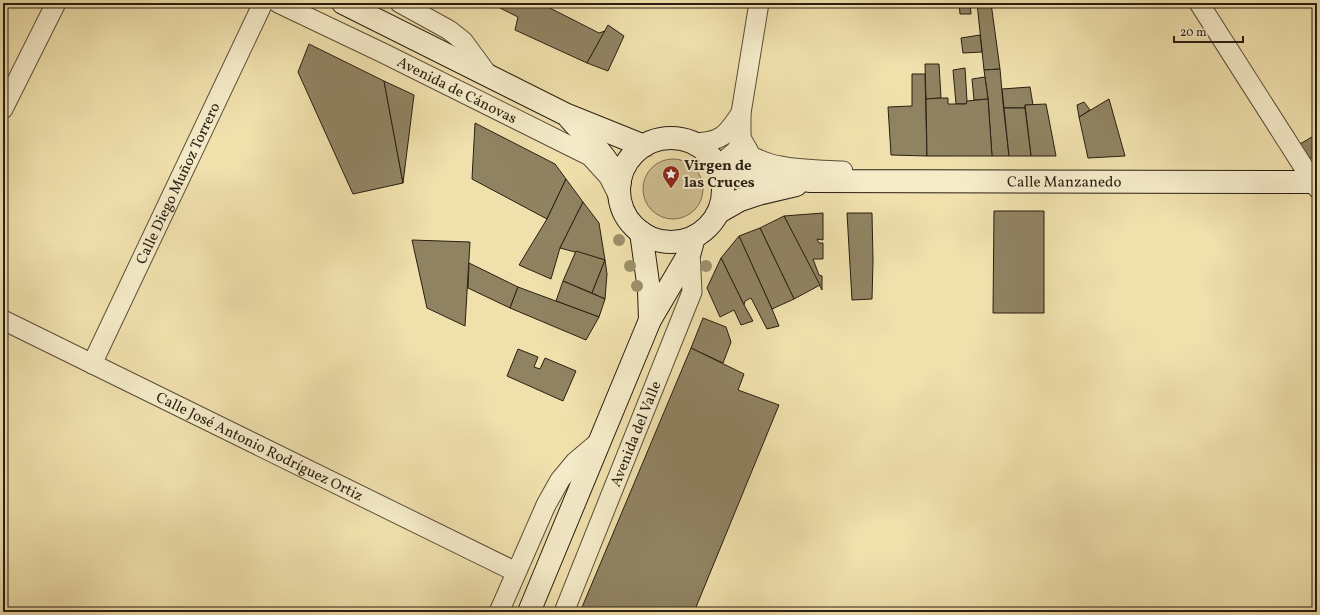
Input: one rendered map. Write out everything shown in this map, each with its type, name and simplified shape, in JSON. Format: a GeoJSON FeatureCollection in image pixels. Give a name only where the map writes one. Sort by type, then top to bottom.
{"type":"FeatureCollection","features":[{"type":"Feature","properties":{"kind":"main road","name":"Avenida de Cánovas"},"geometry":{"type":"LineString","coordinates":[[343,3],[567,115],[644,146]]}},
{"type":"Feature","properties":{"kind":"main road","name":"Avenida de Cánovas"},"geometry":{"type":"LineString","coordinates":[[567,115],[600,151],[613,169],[620,190]]}},
{"type":"Feature","properties":{"kind":"main road"},"geometry":{"type":"LineString","coordinates":[[529,612],[602,439],[650,320],[692,245],[712,223],[719,212],[723,199],[724,186],[719,168],[707,152],[693,143],[676,138],[660,139],[644,146],[632,155],[624,168],[620,190],[627,217],[641,232],[653,239],[667,242],[681,241],[692,245]]}},
{"type":"Feature","properties":{"kind":"main road","name":"Calle Manzanedo"},"geometry":{"type":"LineString","coordinates":[[719,168],[812,181],[1316,184]]}},
{"type":"Feature","properties":{"kind":"main road","name":"Calle Manzanedo"},"geometry":{"type":"LineString","coordinates":[[719,212],[746,198],[812,181]]}},
{"type":"Feature","properties":{"kind":"main road"},"geometry":{"type":"LineString","coordinates":[[641,232],[649,290],[650,320]]}},
{"type":"Feature","properties":{"kind":"street"},"geometry":{"type":"LineString","coordinates":[[3,109],[56,3]]}},
{"type":"Feature","properties":{"kind":"street","name":"Calle Diego Muñoz Torrero"},"geometry":{"type":"LineString","coordinates":[[92,364],[264,3]]}},
{"type":"Feature","properties":{"kind":"street","name":"Avenida de Cánovas"},"geometry":{"type":"LineString","coordinates":[[278,3],[383,53],[590,156],[620,190]]}},
{"type":"Feature","properties":{"kind":"street","name":"Avenida de Cánovas"},"geometry":{"type":"LineString","coordinates":[[400,3],[450,30],[463,41],[488,75]]}},
{"type":"Feature","properties":{"kind":"street"},"geometry":{"type":"LineString","coordinates":[[759,3],[741,114],[742,138],[749,155],[765,162],[780,166],[818,170],[851,171],[881,181]]}},
{"type":"Feature","properties":{"kind":"street"},"geometry":{"type":"LineString","coordinates":[[1199,3],[1316,184]]}},
{"type":"Feature","properties":{"kind":"street"},"geometry":{"type":"LineString","coordinates":[[693,143],[709,142],[719,138],[729,130],[741,114]]}},
{"type":"Feature","properties":{"kind":"street"},"geometry":{"type":"LineString","coordinates":[[719,168],[737,150],[742,138]]}},
{"type":"Feature","properties":{"kind":"street","name":"Avenida del Valle"},"geometry":{"type":"LineString","coordinates":[[564,612],[692,292],[692,245]]}},
{"type":"Feature","properties":{"kind":"street","name":"Calle José Antonio Rodríguez Ortiz"},"geometry":{"type":"LineString","coordinates":[[3,320],[516,572]]}},
{"type":"Feature","properties":{"kind":"street","name":"Avenida del Valle"},"geometry":{"type":"LineString","coordinates":[[499,612],[546,505],[560,480],[574,462],[602,439]]}},
{"type":"Feature","properties":{"kind":"shaded area"},"geometry":{"type":"Polygon","coordinates":[[[667,159],[679,159],[690,164],[698,172],[703,183],[701,201],[690,214],[679,219],[667,219],[656,214],[648,206],[643,195],[643,183],[648,172],[656,164],[667,159]]]}},
{"type":"Feature","properties":{"kind":"building"},"geometry":{"type":"Polygon","coordinates":[[[484,3],[500,3],[498,7],[484,3]]]}},
{"type":"Feature","properties":{"kind":"building"},"geometry":{"type":"Polygon","coordinates":[[[500,3],[540,3],[599,33],[605,31],[587,63],[515,30],[518,17],[498,7],[500,3]]]}},
{"type":"Feature","properties":{"kind":"building"},"geometry":{"type":"Polygon","coordinates":[[[959,3],[970,3],[971,14],[960,14],[959,3]]]}},
{"type":"Feature","properties":{"kind":"building"},"geometry":{"type":"Polygon","coordinates":[[[977,3],[991,3],[1000,69],[984,70],[977,3]]]}},
{"type":"Feature","properties":{"kind":"building"},"geometry":{"type":"Polygon","coordinates":[[[608,25],[624,36],[608,71],[587,63],[608,25]]]}},
{"type":"Feature","properties":{"kind":"building"},"geometry":{"type":"Polygon","coordinates":[[[980,35],[982,52],[963,53],[961,38],[980,35]]]}},
{"type":"Feature","properties":{"kind":"building"},"geometry":{"type":"Polygon","coordinates":[[[309,44],[384,81],[403,183],[353,194],[298,72],[309,44]]]}},
{"type":"Feature","properties":{"kind":"building"},"geometry":{"type":"Polygon","coordinates":[[[925,64],[939,64],[941,98],[926,99],[925,64]]]}},
{"type":"Feature","properties":{"kind":"building"},"geometry":{"type":"Polygon","coordinates":[[[965,68],[967,101],[966,104],[956,104],[953,70],[965,68]]]}},
{"type":"Feature","properties":{"kind":"building"},"geometry":{"type":"Polygon","coordinates":[[[1000,69],[1009,156],[992,156],[988,99],[984,70],[1000,69]]]}},
{"type":"Feature","properties":{"kind":"building"},"geometry":{"type":"Polygon","coordinates":[[[912,74],[925,74],[927,156],[891,155],[888,107],[912,106],[912,74]]]}},
{"type":"Feature","properties":{"kind":"building"},"geometry":{"type":"Polygon","coordinates":[[[985,77],[988,99],[974,100],[972,79],[985,77]]]}},
{"type":"Feature","properties":{"kind":"building"},"geometry":{"type":"Polygon","coordinates":[[[384,81],[414,95],[403,183],[384,81]]]}},
{"type":"Feature","properties":{"kind":"building"},"geometry":{"type":"Polygon","coordinates":[[[1030,87],[1033,105],[1025,105],[1025,108],[1004,108],[1002,89],[1030,87]]]}},
{"type":"Feature","properties":{"kind":"building"},"geometry":{"type":"Polygon","coordinates":[[[948,98],[948,104],[966,104],[967,101],[988,99],[992,156],[927,156],[926,99],[948,98]]]}},
{"type":"Feature","properties":{"kind":"building"},"geometry":{"type":"Polygon","coordinates":[[[1109,99],[1125,156],[1088,158],[1079,117],[1109,99]]]}},
{"type":"Feature","properties":{"kind":"building"},"geometry":{"type":"Polygon","coordinates":[[[1084,102],[1090,110],[1079,117],[1077,105],[1084,102]]]}},
{"type":"Feature","properties":{"kind":"building"},"geometry":{"type":"Polygon","coordinates":[[[1046,104],[1056,156],[1031,156],[1025,105],[1046,104]]]}},
{"type":"Feature","properties":{"kind":"building"},"geometry":{"type":"Polygon","coordinates":[[[1004,108],[1025,108],[1031,156],[1009,156],[1004,108]]]}},
{"type":"Feature","properties":{"kind":"building"},"geometry":{"type":"Polygon","coordinates":[[[475,123],[555,164],[566,179],[547,219],[472,179],[475,123]]]}},
{"type":"Feature","properties":{"kind":"building"},"geometry":{"type":"Polygon","coordinates":[[[1317,134],[1317,158],[1308,158],[1300,144],[1317,134]]]}},
{"type":"Feature","properties":{"kind":"building"},"geometry":{"type":"Polygon","coordinates":[[[566,179],[583,202],[560,248],[551,279],[519,265],[547,219],[566,179]]]}},
{"type":"Feature","properties":{"kind":"building"},"geometry":{"type":"Polygon","coordinates":[[[583,202],[599,223],[605,260],[560,248],[583,202]]]}},
{"type":"Feature","properties":{"kind":"building"},"geometry":{"type":"Polygon","coordinates":[[[994,211],[1044,211],[1044,313],[993,313],[994,211]]]}},
{"type":"Feature","properties":{"kind":"building"},"geometry":{"type":"Polygon","coordinates":[[[823,213],[823,240],[817,239],[819,243],[823,243],[823,259],[813,259],[819,275],[822,276],[822,290],[784,216],[823,213]]]}},
{"type":"Feature","properties":{"kind":"building"},"geometry":{"type":"Polygon","coordinates":[[[847,213],[872,213],[872,299],[852,300],[847,213]]]}},
{"type":"Feature","properties":{"kind":"building"},"geometry":{"type":"Polygon","coordinates":[[[784,216],[820,285],[794,299],[760,228],[784,216]]]}},
{"type":"Feature","properties":{"kind":"building"},"geometry":{"type":"Polygon","coordinates":[[[760,228],[794,299],[772,309],[739,236],[760,228]]]}},
{"type":"Feature","properties":{"kind":"building"},"geometry":{"type":"Polygon","coordinates":[[[739,236],[779,326],[767,329],[751,298],[745,301],[744,305],[721,258],[739,236]]]}},
{"type":"Feature","properties":{"kind":"building"},"geometry":{"type":"Polygon","coordinates":[[[412,240],[470,242],[465,326],[427,308],[412,240]]]}},
{"type":"Feature","properties":{"kind":"building"},"geometry":{"type":"Polygon","coordinates":[[[576,251],[605,260],[592,293],[563,281],[576,251]]]}},
{"type":"Feature","properties":{"kind":"building"},"geometry":{"type":"Polygon","coordinates":[[[721,258],[753,321],[741,325],[734,310],[720,317],[707,288],[721,258]]]}},
{"type":"Feature","properties":{"kind":"building"},"geometry":{"type":"Polygon","coordinates":[[[605,260],[607,274],[605,299],[592,293],[605,260]]]}},
{"type":"Feature","properties":{"kind":"building"},"geometry":{"type":"Polygon","coordinates":[[[469,263],[518,287],[510,308],[468,288],[469,263]]]}},
{"type":"Feature","properties":{"kind":"building"},"geometry":{"type":"Polygon","coordinates":[[[563,281],[605,299],[599,317],[556,301],[563,281]]]}},
{"type":"Feature","properties":{"kind":"building"},"geometry":{"type":"Polygon","coordinates":[[[518,287],[599,317],[586,340],[510,308],[518,287]]]}},
{"type":"Feature","properties":{"kind":"building"},"geometry":{"type":"Polygon","coordinates":[[[703,318],[726,327],[731,342],[723,363],[691,348],[703,318]]]}},
{"type":"Feature","properties":{"kind":"building"},"geometry":{"type":"Polygon","coordinates":[[[691,348],[744,374],[738,390],[779,405],[694,612],[580,612],[691,348]]]}},
{"type":"Feature","properties":{"kind":"building"},"geometry":{"type":"Polygon","coordinates":[[[518,349],[538,357],[534,367],[540,369],[545,358],[576,371],[563,401],[507,376],[518,349]]]}},
{"type":"Feature","properties":{"kind":"place","name":"Virgen de las Cruces"},"geometry":{"type":"Point","coordinates":[671,189]}}]}
